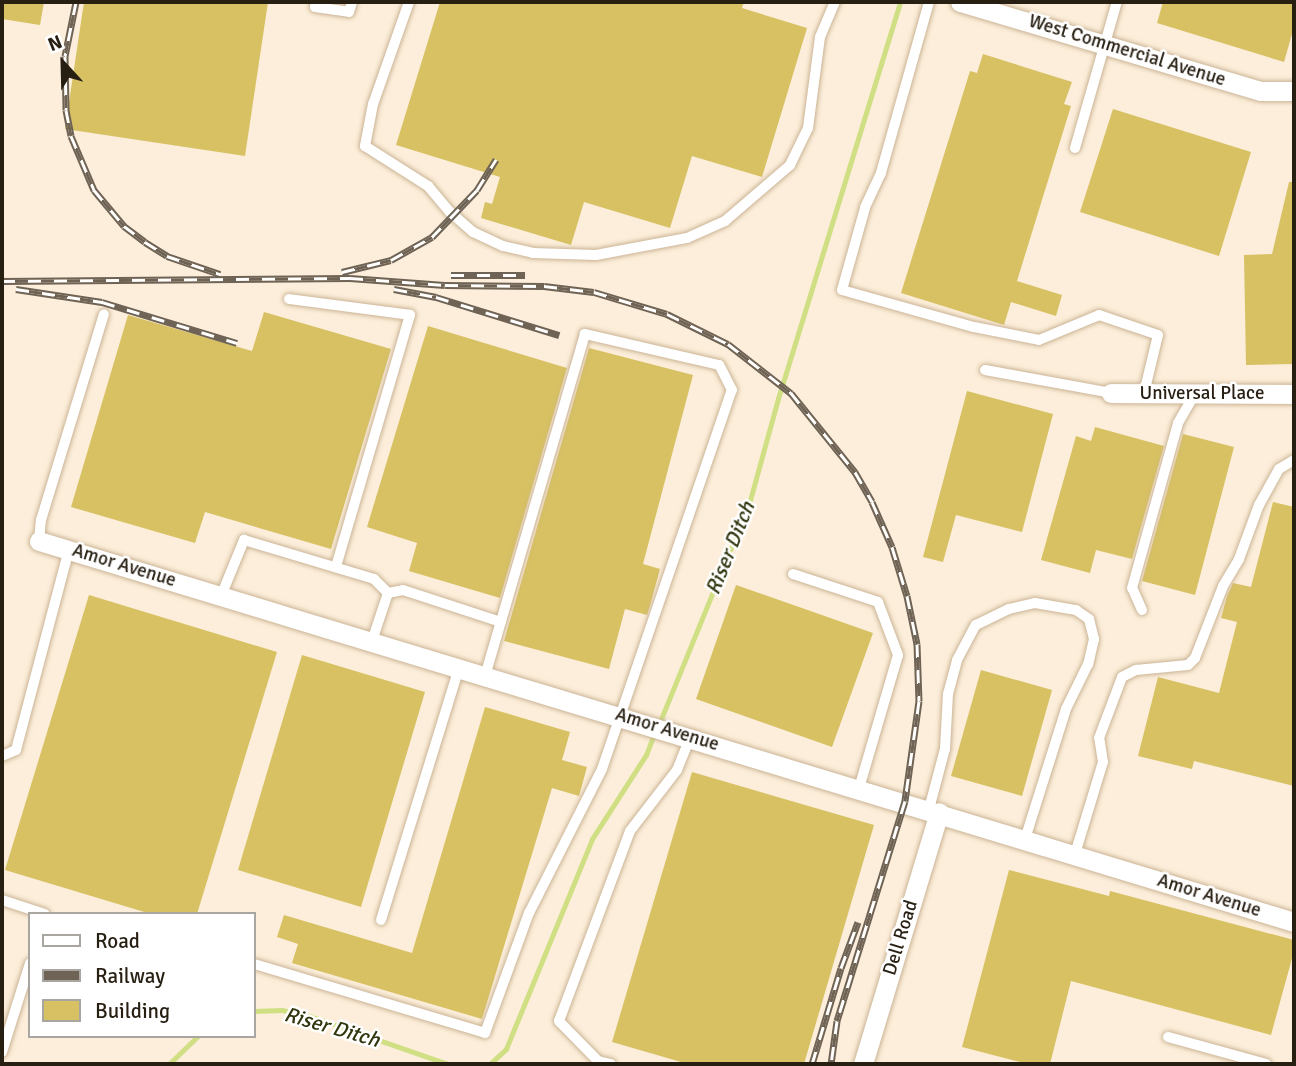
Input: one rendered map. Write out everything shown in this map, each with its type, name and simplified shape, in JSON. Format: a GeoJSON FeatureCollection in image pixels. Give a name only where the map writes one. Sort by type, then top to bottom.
{"type":"FeatureCollection","features":[{"type":"Feature","properties":{"kind":"street","name":"West Commercial Avenue"},"geometry":{"type":"LineString","coordinates":[[961,2],[1260,91],[1294,91]]}},
{"type":"Feature","properties":{"kind":"street","name":"Universal Place"},"geometry":{"type":"LineString","coordinates":[[1111,393],[1294,394]]}},
{"type":"Feature","properties":{"kind":"street","name":"Amor Avenue"},"geometry":{"type":"LineString","coordinates":[[39,541],[1294,922]]}},
{"type":"Feature","properties":{"kind":"street","name":"Dell Road"},"geometry":{"type":"LineString","coordinates":[[863,1064],[934,811]]}},
{"type":"Feature","properties":{"kind":"lane"},"geometry":{"type":"LineString","coordinates":[[316,2],[315,8],[349,12],[352,2]]}},
{"type":"Feature","properties":{"kind":"lane"},"geometry":{"type":"LineString","coordinates":[[409,2],[373,104],[365,146],[428,186],[450,212],[473,232],[533,253],[596,255],[687,238],[725,220],[790,165],[808,128],[820,37],[835,2]]}},
{"type":"Feature","properties":{"kind":"lane"},"geometry":{"type":"LineString","coordinates":[[929,2],[881,173],[865,208],[842,290],[974,327],[1039,340],[1099,315],[1158,335],[1144,395]]}},
{"type":"Feature","properties":{"kind":"lane"},"geometry":{"type":"LineString","coordinates":[[1075,148],[1117,2]]}},
{"type":"Feature","properties":{"kind":"lane"},"geometry":{"type":"LineString","coordinates":[[289,299],[410,315],[336,568]]}},
{"type":"Feature","properties":{"kind":"lane"},"geometry":{"type":"LineString","coordinates":[[39,541],[41,520],[104,314]]}},
{"type":"Feature","properties":{"kind":"lane"},"geometry":{"type":"LineString","coordinates":[[256,965],[485,1033],[529,913],[550,876],[572,825],[587,803],[619,716],[732,390],[719,365],[585,334],[485,675]]}},
{"type":"Feature","properties":{"kind":"lane"},"geometry":{"type":"LineString","coordinates":[[985,370],[1111,393]]}},
{"type":"Feature","properties":{"kind":"lane"},"geometry":{"type":"LineString","coordinates":[[1142,610],[1132,588],[1178,423],[1194,395]]}},
{"type":"Feature","properties":{"kind":"lane"},"geometry":{"type":"LineString","coordinates":[[1075,854],[1103,762],[1099,738],[1122,677],[1136,670],[1188,665],[1195,658],[1223,586],[1239,559],[1259,505],[1279,469],[1294,460]]}},
{"type":"Feature","properties":{"kind":"lane"},"geometry":{"type":"LineString","coordinates":[[221,596],[244,540],[374,579],[388,593]]}},
{"type":"Feature","properties":{"kind":"lane"},"geometry":{"type":"LineString","coordinates":[[2,756],[16,750],[69,550]]}},
{"type":"Feature","properties":{"kind":"lane"},"geometry":{"type":"LineString","coordinates":[[793,574],[878,602],[898,654],[859,788]]}},
{"type":"Feature","properties":{"kind":"lane"},"geometry":{"type":"LineString","coordinates":[[388,593],[403,590],[500,622]]}},
{"type":"Feature","properties":{"kind":"lane"},"geometry":{"type":"LineString","coordinates":[[372,641],[388,593]]}},
{"type":"Feature","properties":{"kind":"lane"},"geometry":{"type":"LineString","coordinates":[[934,811],[945,749],[948,694],[957,660],[976,625],[1009,609],[1035,603],[1076,610],[1089,619],[1094,639],[1088,664],[1066,709],[1025,839]]}},
{"type":"Feature","properties":{"kind":"lane"},"geometry":{"type":"LineString","coordinates":[[381,920],[459,667]]}},
{"type":"Feature","properties":{"kind":"lane"},"geometry":{"type":"LineString","coordinates":[[611,1064],[598,1061],[559,1021],[630,831],[677,770],[690,737]]}},
{"type":"Feature","properties":{"kind":"lane"},"geometry":{"type":"LineString","coordinates":[[2,901],[38,912]]}},
{"type":"Feature","properties":{"kind":"lane"},"geometry":{"type":"LineString","coordinates":[[2,1052],[28,969]]}},
{"type":"Feature","properties":{"kind":"lane"},"geometry":{"type":"LineString","coordinates":[[1168,1037],[1266,1064]]}},
{"type":"Feature","properties":{"kind":"building"},"geometry":{"type":"Polygon","coordinates":[[[2,2],[44,2],[40,25],[2,19],[2,2]]]}},
{"type":"Feature","properties":{"kind":"building"},"geometry":{"type":"Polygon","coordinates":[[[84,2],[268,2],[245,156],[65,129],[84,2]]]}},
{"type":"Feature","properties":{"kind":"building"},"geometry":{"type":"Polygon","coordinates":[[[440,2],[744,2],[742,8],[807,28],[762,177],[692,156],[670,228],[584,202],[571,245],[481,218],[485,202],[492,204],[500,177],[396,145],[440,2]]]}},
{"type":"Feature","properties":{"kind":"building"},"geometry":{"type":"Polygon","coordinates":[[[1163,2],[1294,2],[1294,27],[1284,62],[1157,23],[1163,2]]]}},
{"type":"Feature","properties":{"kind":"building"},"geometry":{"type":"Polygon","coordinates":[[[983,54],[1072,82],[1064,104],[1071,106],[1017,281],[1062,295],[1056,316],[1011,302],[1004,325],[901,293],[970,71],[977,73],[983,54]]]}},
{"type":"Feature","properties":{"kind":"building"},"geometry":{"type":"Polygon","coordinates":[[[1113,109],[1251,152],[1219,256],[1080,212],[1113,109]]]}},
{"type":"Feature","properties":{"kind":"building"},"geometry":{"type":"Polygon","coordinates":[[[1289,182],[1294,182],[1294,364],[1246,365],[1244,255],[1272,254],[1289,182]]]}},
{"type":"Feature","properties":{"kind":"building"},"geometry":{"type":"Polygon","coordinates":[[[264,312],[391,349],[331,549],[205,512],[195,543],[71,507],[128,315],[252,351],[264,312]]]}},
{"type":"Feature","properties":{"kind":"building"},"geometry":{"type":"Polygon","coordinates":[[[428,326],[567,368],[500,598],[409,571],[417,543],[367,527],[428,326]]]}},
{"type":"Feature","properties":{"kind":"building"},"geometry":{"type":"Polygon","coordinates":[[[589,348],[693,375],[643,564],[660,569],[650,606],[647,615],[625,609],[609,669],[504,641],[589,348]]]}},
{"type":"Feature","properties":{"kind":"building"},"geometry":{"type":"Polygon","coordinates":[[[967,391],[1053,414],[1022,532],[956,515],[943,562],[923,557],[967,391]]]}},
{"type":"Feature","properties":{"kind":"building"},"geometry":{"type":"Polygon","coordinates":[[[1095,427],[1164,446],[1132,559],[1096,550],[1090,573],[1041,560],[1076,436],[1091,441],[1095,427]]]}},
{"type":"Feature","properties":{"kind":"building"},"geometry":{"type":"Polygon","coordinates":[[[1183,434],[1234,447],[1195,595],[1142,581],[1183,434]]]}},
{"type":"Feature","properties":{"kind":"building"},"geometry":{"type":"Polygon","coordinates":[[[1273,502],[1294,507],[1294,786],[1194,761],[1192,769],[1138,756],[1158,677],[1219,693],[1237,622],[1221,618],[1227,596],[1233,583],[1251,587],[1273,502]]]}},
{"type":"Feature","properties":{"kind":"building"},"geometry":{"type":"Polygon","coordinates":[[[736,585],[873,633],[832,747],[696,699],[736,585]]]}},
{"type":"Feature","properties":{"kind":"building"},"geometry":{"type":"Polygon","coordinates":[[[89,595],[277,652],[198,912],[144,912],[5,870],[89,595]]]}},
{"type":"Feature","properties":{"kind":"building"},"geometry":{"type":"Polygon","coordinates":[[[302,655],[425,692],[361,907],[238,870],[302,655]]]}},
{"type":"Feature","properties":{"kind":"building"},"geometry":{"type":"Polygon","coordinates":[[[981,670],[1052,690],[1022,796],[951,776],[981,670]]]}},
{"type":"Feature","properties":{"kind":"building"},"geometry":{"type":"Polygon","coordinates":[[[485,707],[570,732],[562,760],[587,767],[579,796],[552,788],[482,1019],[292,963],[298,944],[277,937],[284,915],[412,953],[485,707]]]}},
{"type":"Feature","properties":{"kind":"building"},"geometry":{"type":"Polygon","coordinates":[[[692,772],[874,825],[804,1064],[688,1064],[612,1042],[692,772]]]}},
{"type":"Feature","properties":{"kind":"building"},"geometry":{"type":"Polygon","coordinates":[[[1009,870],[1109,896],[1110,891],[1294,940],[1294,951],[1271,1035],[1071,981],[1050,1064],[1028,1064],[962,1047],[1009,870]]]}},
{"type":"Feature","properties":{"kind":"waterway","name":"Riser Ditch"},"geometry":{"type":"LineString","coordinates":[[659,724],[749,504],[778,399],[900,2]]}},
{"type":"Feature","properties":{"kind":"waterway","name":"Riser Ditch"},"geometry":{"type":"LineString","coordinates":[[490,1064],[506,1049],[592,839],[646,755],[655,732]]}},
{"type":"Feature","properties":{"kind":"waterway","name":"Riser Ditch"},"geometry":{"type":"LineString","coordinates":[[256,1011],[282,1010],[310,1016],[448,1064]]}},
{"type":"Feature","properties":{"kind":"waterway","name":"Riser Ditch"},"geometry":{"type":"LineString","coordinates":[[169,1064],[196,1038]]}},
{"type":"Feature","properties":{"kind":"railway"},"geometry":{"type":"LineString","coordinates":[[76,2],[65,56],[66,110],[71,136],[94,190],[124,226],[145,242],[167,256],[220,274]]}},
{"type":"Feature","properties":{"kind":"railway"},"geometry":{"type":"LineString","coordinates":[[342,272],[391,260],[432,237],[477,190],[496,160]]}},
{"type":"Feature","properties":{"kind":"railway"},"geometry":{"type":"LineString","coordinates":[[451,275],[525,275]]}},
{"type":"Feature","properties":{"kind":"railway"},"geometry":{"type":"LineString","coordinates":[[2,281],[350,278],[445,285],[544,286],[594,292],[667,314],[728,344],[791,393],[855,472],[872,502],[892,547],[907,596],[917,644],[919,701],[905,801],[837,1021],[831,1064]]}},
{"type":"Feature","properties":{"kind":"railway"},"geometry":{"type":"LineString","coordinates":[[16,289],[102,302],[237,343]]}},
{"type":"Feature","properties":{"kind":"railway"},"geometry":{"type":"LineString","coordinates":[[394,289],[436,297],[559,335]]}},
{"type":"Feature","properties":{"kind":"railway"},"geometry":{"type":"LineString","coordinates":[[812,1064],[858,922]]}}]}
